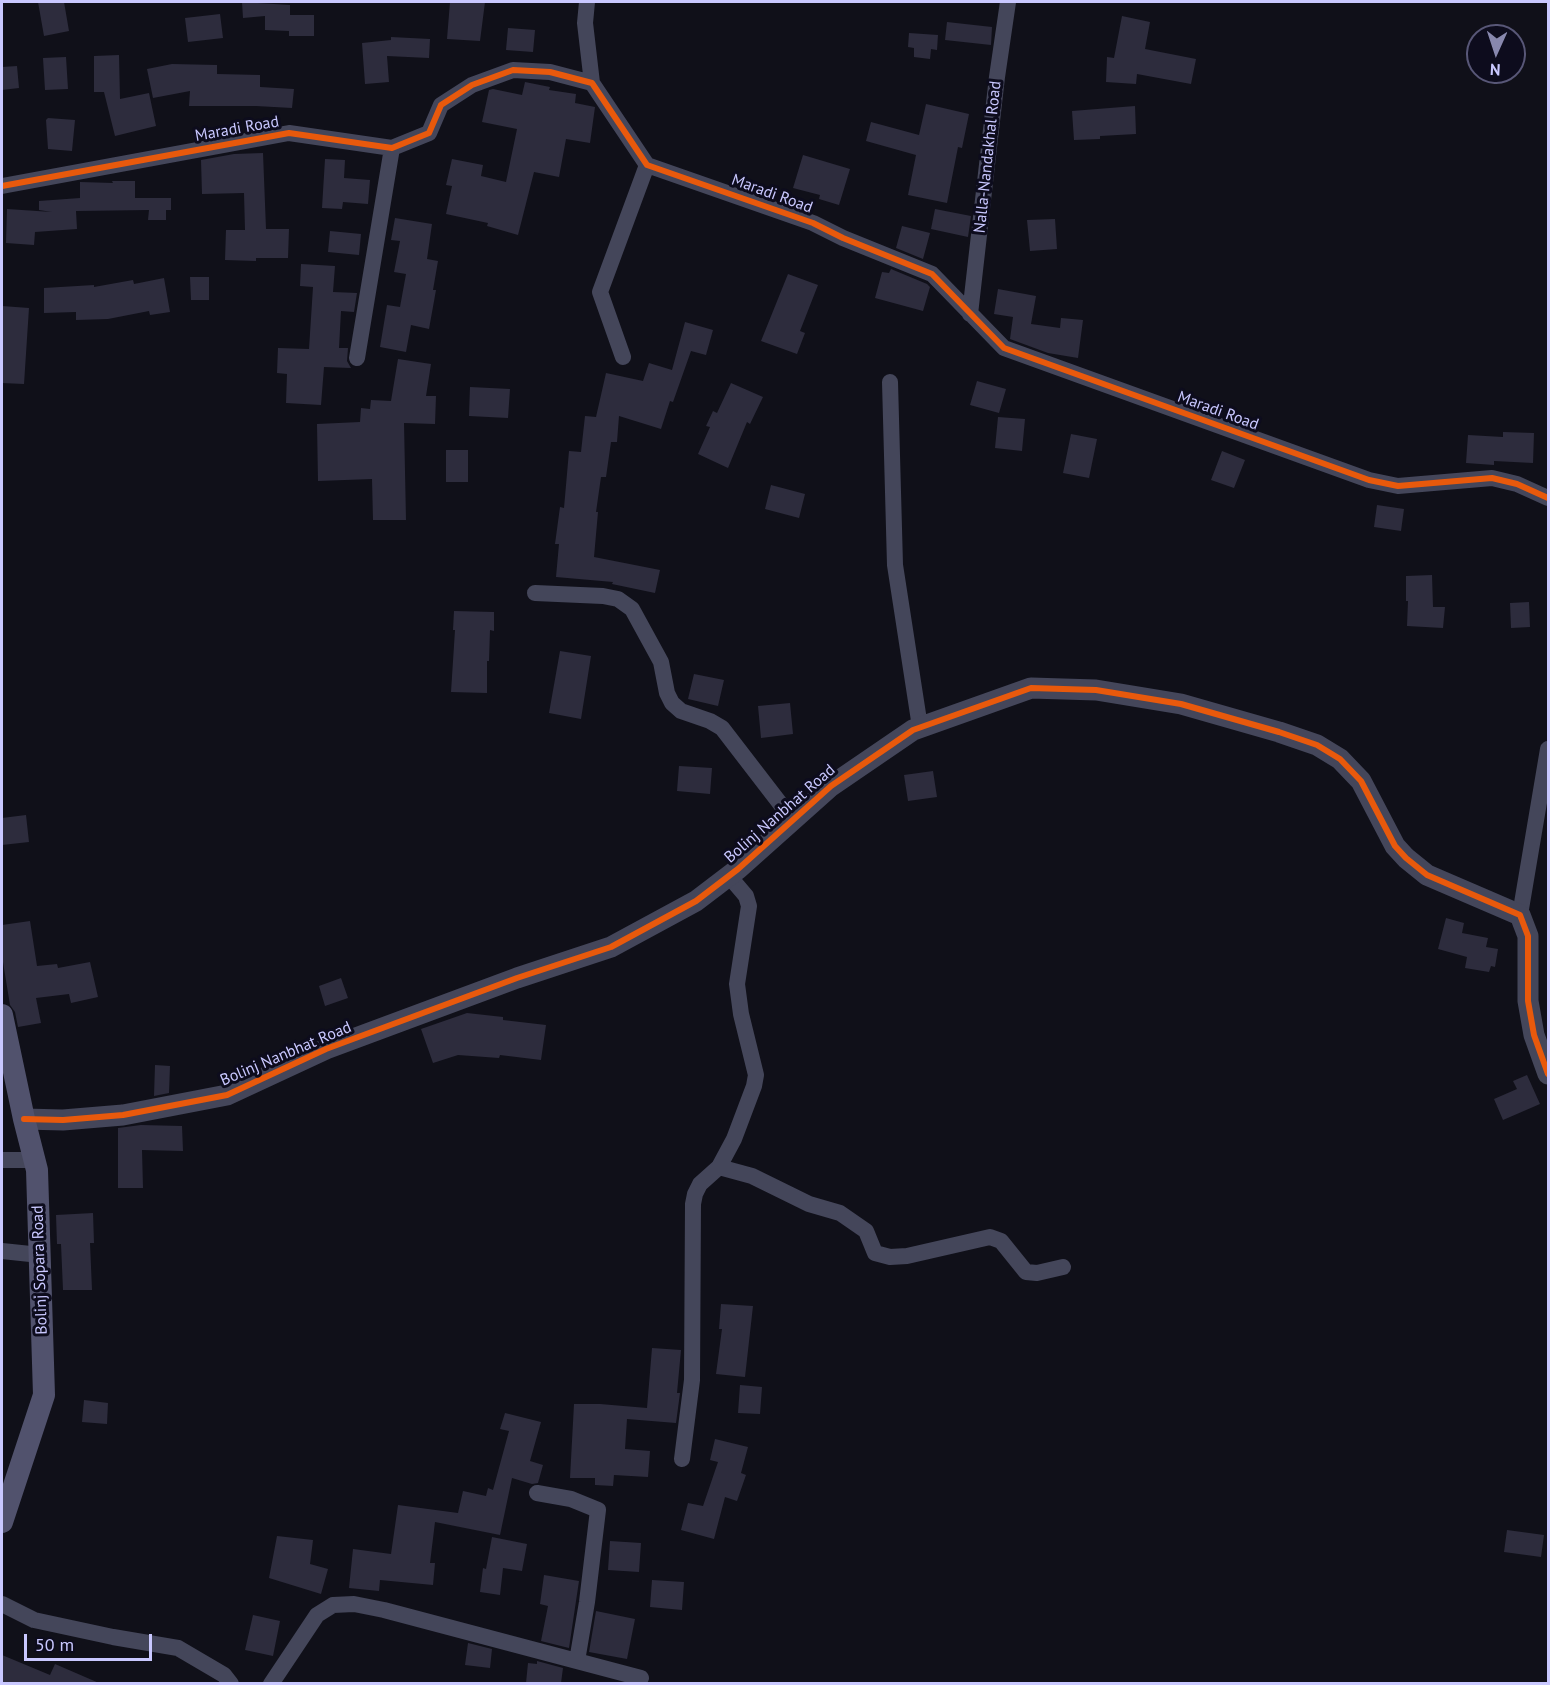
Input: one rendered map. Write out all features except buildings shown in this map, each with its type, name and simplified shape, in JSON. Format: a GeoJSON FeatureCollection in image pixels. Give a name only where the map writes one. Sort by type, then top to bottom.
{"type":"FeatureCollection","features":[{"type":"Feature","properties":{"kind":"main road","name":"Bolinj Sopara Road"},"geometry":{"type":"LineString","coordinates":[[2,1015],[37,1170],[44,1395],[2,1522]]}},
{"type":"Feature","properties":{"kind":"street"},"geometry":{"type":"LineString","coordinates":[[587,2],[585,23],[592,83],[647,165],[600,292],[623,357]]}},
{"type":"Feature","properties":{"kind":"street","name":"Nalla-Nandakhal Road"},"geometry":{"type":"LineString","coordinates":[[970,314],[997,77],[1008,2]]}},
{"type":"Feature","properties":{"kind":"street"},"geometry":{"type":"LineString","coordinates":[[357,358],[392,148],[429,133],[441,105],[471,85],[513,70],[550,72],[592,83]]}},
{"type":"Feature","properties":{"kind":"street","name":"Maradi Road"},"geometry":{"type":"LineString","coordinates":[[2,186],[289,133],[392,148]]}},
{"type":"Feature","properties":{"kind":"street","name":"Maradi Road"},"geometry":{"type":"LineString","coordinates":[[647,165],[813,223],[843,238],[932,274],[1004,348],[1369,480],[1398,486],[1492,478],[1517,484],[1548,498]]}},
{"type":"Feature","properties":{"kind":"street"},"geometry":{"type":"LineString","coordinates":[[890,382],[895,565],[920,727]]}},
{"type":"Feature","properties":{"kind":"street"},"geometry":{"type":"LineString","coordinates":[[535,593],[603,596],[618,599],[632,609],[661,662],[667,693],[672,703],[681,711],[710,721],[722,728],[792,819]]}},
{"type":"Feature","properties":{"kind":"street","name":"Bolinj Nanbhat Road"},"geometry":{"type":"LineString","coordinates":[[24,1119],[63,1120],[123,1115],[227,1095],[326,1049],[517,978],[611,947],[696,901],[729,876],[831,786],[867,759],[920,727],[1031,688],[1096,690],[1181,704],[1317,745],[1340,759],[1361,781],[1395,846],[1406,858],[1427,875],[1520,915]]}},
{"type":"Feature","properties":{"kind":"street"},"geometry":{"type":"LineString","coordinates":[[1548,748],[1520,915],[1528,936],[1528,1001],[1533,1035],[1548,1074]]}},
{"type":"Feature","properties":{"kind":"street"},"geometry":{"type":"LineString","coordinates":[[682,1459],[692,1380],[693,1203],[700,1184],[719,1167],[734,1139],[756,1075],[741,1014],[737,984],[749,906],[746,896],[729,876]]}},
{"type":"Feature","properties":{"kind":"street"},"geometry":{"type":"LineString","coordinates":[[2,1160],[34,1160]]}},
{"type":"Feature","properties":{"kind":"street"},"geometry":{"type":"LineString","coordinates":[[719,1167],[752,1176],[809,1204],[840,1213],[866,1231],[875,1253],[890,1257],[907,1256],[990,1237],[1001,1241],[1026,1272],[1037,1273],[1063,1267]]}},
{"type":"Feature","properties":{"kind":"street"},"geometry":{"type":"LineString","coordinates":[[2,1251],[40,1255]]}},
{"type":"Feature","properties":{"kind":"street"},"geometry":{"type":"LineString","coordinates":[[537,1493],[571,1499],[598,1510],[577,1661]]}},
{"type":"Feature","properties":{"kind":"street"},"geometry":{"type":"LineString","coordinates":[[2,1604],[34,1620],[178,1648],[224,1675],[231,1683]]}},
{"type":"Feature","properties":{"kind":"street"},"geometry":{"type":"LineString","coordinates":[[271,1683],[317,1615],[333,1605],[354,1604],[641,1678]]}},
{"type":"Feature","properties":{"kind":"cycle path"},"geometry":{"type":"LineString","coordinates":[[2,186],[289,133],[392,148],[429,133],[441,105],[472,85],[513,70],[550,72],[592,83],[647,165],[813,223],[843,238],[932,274],[1004,348],[1369,480],[1398,486],[1492,478],[1517,484],[1548,498]]}},
{"type":"Feature","properties":{"kind":"cycle path"},"geometry":{"type":"LineString","coordinates":[[24,1119],[63,1120],[123,1115],[227,1095],[326,1049],[517,978],[611,947],[696,901],[738,869],[831,786],[913,730],[1031,688],[1096,690],[1181,704],[1317,745],[1340,759],[1361,781],[1395,846],[1406,858],[1427,875],[1520,915],[1528,936],[1528,1001],[1534,1035],[1548,1074]]}}]}
